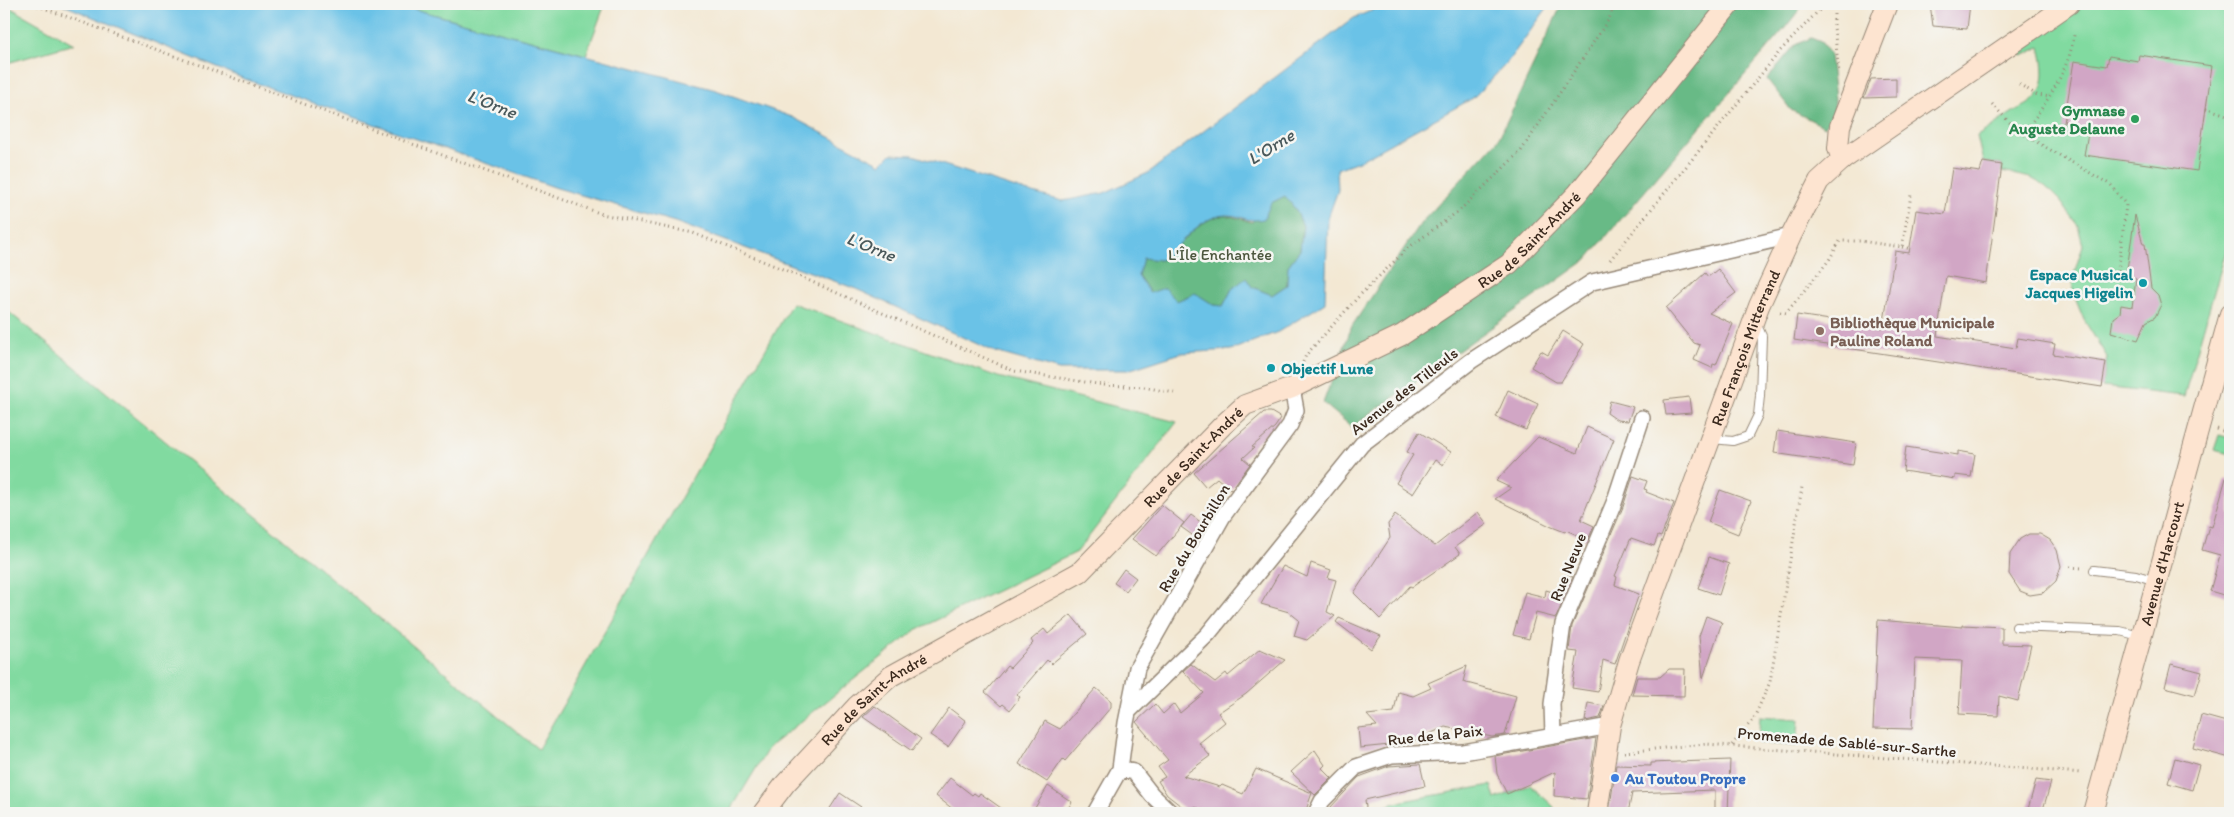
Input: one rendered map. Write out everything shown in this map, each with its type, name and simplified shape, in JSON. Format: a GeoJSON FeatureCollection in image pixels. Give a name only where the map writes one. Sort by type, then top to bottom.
{"type":"FeatureCollection","features":[{"type":"Feature","properties":{"kind":"street","name":"Rue de Saint-André"},"geometry":{"type":"LineString","coordinates":[[763,813],[785,784],[857,706],[891,676],[1080,572],[1223,424],[1246,405],[1292,388],[1402,335],[1509,264],[1577,194],[1730,4]]}},
{"type":"Feature","properties":{"kind":"street"},"geometry":{"type":"LineString","coordinates":[[1842,160],[1838,148],[1840,126],[1886,4]]}},
{"type":"Feature","properties":{"kind":"street","name":"Rue François Mitterrand"},"geometry":{"type":"LineString","coordinates":[[1597,813],[1610,726],[1629,661],[1754,320],[1790,236],[1819,181],[1842,160],[2069,4]]}},
{"type":"Feature","properties":{"kind":"street","name":"Avenue des Tilleuls"},"geometry":{"type":"LineString","coordinates":[[1129,711],[1208,634],[1362,444],[1471,361],[1592,282],[1790,236]]}},
{"type":"Feature","properties":{"kind":"street","name":"Avenue d'Harcourt"},"geometry":{"type":"LineString","coordinates":[[2093,813],[2230,314]]}},
{"type":"Feature","properties":{"kind":"street","name":"Rue du Bourbillon"},"geometry":{"type":"LineString","coordinates":[[1120,769],[1137,668],[1224,516],[1290,424],[1296,410],[1292,388]]}},
{"type":"Feature","properties":{"kind":"street","name":"Rue Neuve"},"geometry":{"type":"LineString","coordinates":[[1553,735],[1552,704],[1564,624],[1614,503],[1642,418]]}},
{"type":"Feature","properties":{"kind":"street","name":"Rue de la Paix"},"geometry":{"type":"LineString","coordinates":[[1316,813],[1322,801],[1356,767],[1392,755],[1463,752],[1610,726]]}},
{"type":"Feature","properties":{"kind":"street"},"geometry":{"type":"LineString","coordinates":[[1095,813],[1120,769],[1134,772],[1152,795],[1171,813]]}},
{"type":"Feature","properties":{"kind":"lane"},"geometry":{"type":"LineString","coordinates":[[1710,439],[1733,440],[1748,436],[1758,415],[1762,336],[1754,320]]}},
{"type":"Feature","properties":{"kind":"lane"},"geometry":{"type":"LineString","coordinates":[[2094,570],[2157,581]]}},
{"type":"Feature","properties":{"kind":"lane"},"geometry":{"type":"LineString","coordinates":[[2016,627],[2120,631],[2142,636]]}},
{"type":"Feature","properties":{"kind":"path"},"geometry":{"type":"LineString","coordinates":[[33,4],[602,214],[693,233],[785,270],[1014,371],[1104,385],[1144,387],[1174,393]]}},
{"type":"Feature","properties":{"kind":"path"},"geometry":{"type":"LineString","coordinates":[[1292,388],[1306,355],[1359,296],[1408,248],[1460,210],[1521,151],[1609,19],[1615,4]]}},
{"type":"Feature","properties":{"kind":"path"},"geometry":{"type":"LineString","coordinates":[[1592,282],[1781,50],[1825,4]]}},
{"type":"Feature","properties":{"kind":"path"},"geometry":{"type":"LineString","coordinates":[[1834,4],[1834,27],[1840,76]]}},
{"type":"Feature","properties":{"kind":"path"},"geometry":{"type":"LineString","coordinates":[[2024,134],[2050,97],[2072,50],[2074,35]]}},
{"type":"Feature","properties":{"kind":"path"},"geometry":{"type":"LineString","coordinates":[[2019,84],[2037,95],[2050,97]]}},
{"type":"Feature","properties":{"kind":"path"},"geometry":{"type":"LineString","coordinates":[[1992,104],[2012,125],[2024,134],[2111,185],[2126,205],[2116,289]]}},
{"type":"Feature","properties":{"kind":"path"},"geometry":{"type":"LineString","coordinates":[[2206,108],[2230,116]]}},
{"type":"Feature","properties":{"kind":"path"},"geometry":{"type":"LineString","coordinates":[[1902,248],[1911,195]]}},
{"type":"Feature","properties":{"kind":"path"},"geometry":{"type":"LineString","coordinates":[[1780,312],[1786,313],[1829,260],[1840,241],[1860,241],[1911,249]]}},
{"type":"Feature","properties":{"kind":"path"},"geometry":{"type":"LineString","coordinates":[[2217,429],[2230,434]]}},
{"type":"Feature","properties":{"kind":"path"},"geometry":{"type":"LineString","coordinates":[[1732,745],[1754,718],[1770,682],[1802,487]]}},
{"type":"Feature","properties":{"kind":"path","name":"Promenade de Sablé-sur-Sarthe"},"geometry":{"type":"LineString","coordinates":[[1620,753],[1706,744],[1732,745],[2082,772]]}},
{"type":"Feature","properties":{"kind":"green space"},"geometry":{"type":"Polygon","coordinates":[[[4,4],[74,44],[4,64],[4,4]]]}},
{"type":"Feature","properties":{"kind":"green space"},"geometry":{"type":"Polygon","coordinates":[[[395,4],[605,4],[586,55],[395,4]]]}},
{"type":"Feature","properties":{"kind":"green space"},"geometry":{"type":"Polygon","coordinates":[[[1562,4],[1804,4],[1586,260],[1352,427],[1323,403],[1352,326],[1421,223],[1498,140],[1562,4]]]}},
{"type":"Feature","properties":{"kind":"green space"},"geometry":{"type":"Polygon","coordinates":[[[2087,4],[2230,4],[2230,237],[2184,396],[2102,387],[2107,357],[2084,320],[2073,293],[2072,280],[2083,245],[2078,226],[2061,202],[2045,186],[2031,178],[2002,172],[2002,165],[1983,162],[1977,136],[2012,112],[2031,102],[2043,83],[2044,69],[2040,47],[2022,56],[2017,50],[2087,4]]]}},
{"type":"Feature","properties":{"kind":"green space"},"geometry":{"type":"Polygon","coordinates":[[[1811,38],[1821,42],[1830,54],[1835,99],[1834,111],[1825,127],[1791,110],[1767,79],[1795,45],[1811,38]]]}},
{"type":"Feature","properties":{"kind":"green space","name":"L'Île Enchantée"},"geometry":{"type":"Polygon","coordinates":[[[1285,195],[1296,210],[1303,226],[1300,250],[1288,266],[1287,285],[1272,295],[1252,287],[1232,289],[1223,306],[1214,305],[1195,293],[1177,301],[1150,293],[1138,275],[1143,258],[1161,260],[1200,225],[1209,220],[1218,216],[1228,216],[1252,222],[1271,203],[1285,195]]]}},
{"type":"Feature","properties":{"kind":"green space"},"geometry":{"type":"Polygon","coordinates":[[[792,303],[998,377],[1177,422],[1077,552],[916,630],[769,747],[729,813],[4,813],[4,308],[538,749],[792,303]]]}},
{"type":"Feature","properties":{"kind":"green space"},"geometry":{"type":"Polygon","coordinates":[[[2219,435],[2230,438],[2230,454],[2214,450],[2219,435]]]}},
{"type":"Feature","properties":{"kind":"green space"},"geometry":{"type":"Polygon","coordinates":[[[1760,716],[1799,719],[1797,746],[1758,743],[1760,716]]]}},
{"type":"Feature","properties":{"kind":"green space"},"geometry":{"type":"Polygon","coordinates":[[[1491,785],[1495,799],[1530,785],[1553,806],[1557,813],[1379,813],[1379,808],[1403,801],[1491,785]]]}},
{"type":"Feature","properties":{"kind":"water","name":"L'Orne"},"geometry":{"type":"Polygon","coordinates":[[[61,4],[395,4],[716,90],[792,117],[881,164],[891,154],[913,155],[1025,191],[1063,201],[1104,193],[1148,173],[1354,18],[1387,4],[1550,4],[1506,64],[1473,98],[1361,160],[1337,169],[1338,190],[1328,218],[1325,303],[1278,332],[1231,350],[1181,353],[1128,370],[1059,370],[995,352],[856,289],[675,222],[557,188],[242,78],[61,4]],[[1285,196],[1271,203],[1264,219],[1253,220],[1226,215],[1207,220],[1160,260],[1143,258],[1138,276],[1150,293],[1164,288],[1177,301],[1195,293],[1214,305],[1223,306],[1232,289],[1246,278],[1252,287],[1272,295],[1287,285],[1288,266],[1300,250],[1303,226],[1296,210],[1285,196]]]}},
{"type":"Feature","properties":{"kind":"building"},"geometry":{"type":"Polygon","coordinates":[[[1930,4],[1970,4],[1967,29],[1933,26],[1930,4]]]}},
{"type":"Feature","properties":{"kind":"building","name":"Gymnase Auguste Delaune"},"geometry":{"type":"Polygon","coordinates":[[[2139,55],[2212,66],[2197,171],[2084,155],[2088,133],[2063,129],[2074,61],[2107,66],[2109,56],[2138,61],[2139,55]]]}},
{"type":"Feature","properties":{"kind":"building"},"geometry":{"type":"Polygon","coordinates":[[[1896,78],[1896,97],[1864,98],[1871,79],[1896,78]]]}},
{"type":"Feature","properties":{"kind":"building"},"geometry":{"type":"Polygon","coordinates":[[[1983,162],[2002,165],[1986,283],[1946,276],[1937,336],[2016,348],[2018,338],[2055,344],[2053,354],[2106,362],[2102,387],[1794,340],[1797,315],[1883,328],[1895,251],[1909,253],[1916,210],[1945,214],[1952,168],[1980,172],[1983,162]]]}},
{"type":"Feature","properties":{"kind":"building","name":"Espace Musical Jacques Higelin"},"geometry":{"type":"Polygon","coordinates":[[[2135,215],[2143,244],[2145,244],[2151,288],[2158,295],[2161,305],[2155,317],[2146,322],[2138,340],[2111,332],[2113,318],[2120,313],[2121,305],[2132,307],[2136,278],[2126,276],[2135,215]]]}},
{"type":"Feature","properties":{"kind":"building"},"geometry":{"type":"Polygon","coordinates":[[[1718,269],[1736,293],[1709,313],[1733,324],[1716,365],[1713,364],[1712,368],[1694,360],[1700,345],[1694,343],[1666,308],[1705,273],[1708,277],[1718,269]]]}},
{"type":"Feature","properties":{"kind":"building"},"geometry":{"type":"Polygon","coordinates":[[[1563,331],[1584,344],[1561,382],[1556,382],[1531,367],[1541,351],[1548,355],[1563,331]]]}},
{"type":"Feature","properties":{"kind":"building"},"geometry":{"type":"Polygon","coordinates":[[[1508,390],[1538,404],[1526,430],[1496,417],[1508,390]]]}},
{"type":"Feature","properties":{"kind":"building"},"geometry":{"type":"Polygon","coordinates":[[[1689,397],[1691,413],[1666,415],[1664,400],[1689,397]]]}},
{"type":"Feature","properties":{"kind":"building"},"geometry":{"type":"Polygon","coordinates":[[[1610,401],[1633,407],[1628,421],[1617,420],[1607,413],[1610,401]]]}},
{"type":"Feature","properties":{"kind":"building"},"geometry":{"type":"Polygon","coordinates":[[[1264,412],[1271,412],[1281,418],[1275,427],[1252,447],[1254,448],[1243,458],[1250,464],[1231,490],[1217,478],[1206,487],[1194,473],[1264,412]]]}},
{"type":"Feature","properties":{"kind":"building"},"geometry":{"type":"Polygon","coordinates":[[[1587,427],[1614,439],[1581,520],[1594,526],[1588,540],[1566,530],[1565,532],[1552,527],[1495,499],[1511,488],[1496,481],[1538,437],[1577,453],[1587,427]]]}},
{"type":"Feature","properties":{"kind":"building"},"geometry":{"type":"Polygon","coordinates":[[[1777,431],[1856,443],[1853,465],[1774,453],[1777,431]]]}},
{"type":"Feature","properties":{"kind":"building"},"geometry":{"type":"Polygon","coordinates":[[[1419,432],[1451,452],[1443,465],[1435,460],[1413,494],[1396,483],[1413,455],[1407,452],[1419,432]]]}},
{"type":"Feature","properties":{"kind":"building"},"geometry":{"type":"Polygon","coordinates":[[[1906,447],[1958,455],[1958,451],[1975,454],[1971,477],[1955,475],[1955,479],[1903,471],[1906,447]]]}},
{"type":"Feature","properties":{"kind":"building"},"geometry":{"type":"Polygon","coordinates":[[[1633,476],[1647,481],[1644,489],[1647,490],[1646,492],[1674,503],[1661,537],[1658,536],[1654,546],[1631,538],[1615,576],[1617,577],[1615,585],[1639,594],[1615,664],[1603,660],[1598,692],[1572,688],[1578,652],[1569,651],[1572,626],[1623,507],[1633,476]]]}},
{"type":"Feature","properties":{"kind":"building"},"geometry":{"type":"Polygon","coordinates":[[[2226,478],[2230,479],[2230,597],[2210,591],[2220,555],[2202,550],[2209,526],[2212,527],[2226,478]]]}},
{"type":"Feature","properties":{"kind":"building"},"geometry":{"type":"Polygon","coordinates":[[[1720,490],[1751,501],[1738,534],[1708,522],[1720,490]]]}},
{"type":"Feature","properties":{"kind":"building"},"geometry":{"type":"Polygon","coordinates":[[[1162,505],[1184,523],[1156,556],[1132,539],[1162,505]]]}},
{"type":"Feature","properties":{"kind":"building"},"geometry":{"type":"Polygon","coordinates":[[[1478,512],[1487,524],[1455,547],[1460,554],[1412,587],[1410,586],[1380,619],[1354,593],[1390,538],[1388,524],[1395,515],[1435,546],[1478,512]]]}},
{"type":"Feature","properties":{"kind":"building"},"geometry":{"type":"Polygon","coordinates":[[[1191,515],[1206,526],[1199,540],[1181,527],[1191,515]]]}},
{"type":"Feature","properties":{"kind":"building"},"geometry":{"type":"Polygon","coordinates":[[[2029,534],[2040,534],[2050,540],[2057,550],[2061,566],[2056,581],[2043,593],[2030,595],[2020,591],[2009,574],[2010,554],[2020,539],[2029,534]]]}},
{"type":"Feature","properties":{"kind":"building"},"geometry":{"type":"Polygon","coordinates":[[[1709,557],[1729,564],[1719,595],[1698,588],[1709,557]]]}},
{"type":"Feature","properties":{"kind":"building"},"geometry":{"type":"Polygon","coordinates":[[[1311,563],[1331,570],[1328,578],[1336,580],[1327,612],[1335,616],[1307,640],[1294,636],[1299,620],[1289,612],[1261,604],[1283,566],[1307,577],[1311,563]]]}},
{"type":"Feature","properties":{"kind":"building"},"geometry":{"type":"Polygon","coordinates":[[[1124,569],[1136,578],[1126,591],[1114,583],[1124,569]]]}},
{"type":"Feature","properties":{"kind":"building"},"geometry":{"type":"Polygon","coordinates":[[[1565,575],[1573,577],[1556,618],[1536,613],[1529,639],[1513,635],[1525,592],[1545,597],[1546,590],[1559,594],[1565,575]]]}},
{"type":"Feature","properties":{"kind":"building"},"geometry":{"type":"Polygon","coordinates":[[[1071,615],[1087,634],[1051,664],[1047,660],[1017,695],[1020,697],[1010,710],[1003,704],[1001,706],[985,692],[1007,666],[1010,668],[1033,643],[1031,640],[1044,629],[1048,634],[1071,615]]]}},
{"type":"Feature","properties":{"kind":"building"},"geometry":{"type":"Polygon","coordinates":[[[1706,616],[1722,622],[1703,678],[1699,636],[1706,616]]]}},
{"type":"Feature","properties":{"kind":"building"},"geometry":{"type":"Polygon","coordinates":[[[1339,618],[1381,636],[1371,649],[1336,622],[1339,618]]]}},
{"type":"Feature","properties":{"kind":"building"},"geometry":{"type":"Polygon","coordinates":[[[1878,620],[1963,627],[1963,625],[2002,627],[2002,644],[2031,645],[2018,701],[1999,696],[1998,716],[1959,714],[1962,661],[1915,659],[1912,729],[1873,728],[1878,620]]]}},
{"type":"Feature","properties":{"kind":"building"},"geometry":{"type":"Polygon","coordinates":[[[1260,649],[1285,660],[1246,694],[1218,713],[1225,722],[1199,743],[1210,756],[1183,776],[1220,787],[1222,785],[1243,794],[1256,769],[1312,793],[1305,813],[1216,813],[1194,807],[1190,813],[1167,795],[1158,781],[1165,777],[1158,767],[1168,760],[1136,722],[1155,704],[1163,714],[1174,704],[1180,713],[1204,693],[1183,671],[1191,664],[1215,682],[1226,673],[1228,676],[1260,649]]]}},
{"type":"Feature","properties":{"kind":"building"},"geometry":{"type":"Polygon","coordinates":[[[2171,664],[2202,672],[2195,695],[2165,687],[2171,664]]]}},
{"type":"Feature","properties":{"kind":"building"},"geometry":{"type":"Polygon","coordinates":[[[1467,666],[1463,682],[1516,696],[1505,735],[1492,737],[1445,727],[1409,743],[1360,748],[1358,728],[1377,726],[1367,715],[1394,712],[1398,692],[1413,696],[1431,688],[1428,683],[1467,666]]]}},
{"type":"Feature","properties":{"kind":"building"},"geometry":{"type":"Polygon","coordinates":[[[1669,669],[1685,669],[1684,696],[1632,695],[1637,677],[1660,677],[1669,669]]]}},
{"type":"Feature","properties":{"kind":"building"},"geometry":{"type":"Polygon","coordinates":[[[1096,688],[1111,701],[1111,707],[1065,761],[1063,759],[1047,782],[1019,764],[1045,721],[1060,729],[1096,688]]]}},
{"type":"Feature","properties":{"kind":"building"},"geometry":{"type":"Polygon","coordinates":[[[1588,703],[1604,706],[1600,718],[1585,721],[1588,703]]]}},
{"type":"Feature","properties":{"kind":"building"},"geometry":{"type":"Polygon","coordinates":[[[875,706],[921,739],[912,751],[863,717],[875,706]]]}},
{"type":"Feature","properties":{"kind":"building"},"geometry":{"type":"Polygon","coordinates":[[[949,708],[966,721],[948,747],[930,735],[949,708]]]}},
{"type":"Feature","properties":{"kind":"building"},"geometry":{"type":"Polygon","coordinates":[[[2201,715],[2230,723],[2230,758],[2193,748],[2201,715]]]}},
{"type":"Feature","properties":{"kind":"building"},"geometry":{"type":"Polygon","coordinates":[[[1596,738],[1587,799],[1554,796],[1555,772],[1507,794],[1497,774],[1495,756],[1596,738]]]}},
{"type":"Feature","properties":{"kind":"building"},"geometry":{"type":"Polygon","coordinates":[[[1315,750],[1325,765],[1322,768],[1332,778],[1315,795],[1291,772],[1315,750]]]}},
{"type":"Feature","properties":{"kind":"building"},"geometry":{"type":"Polygon","coordinates":[[[2175,758],[2199,765],[2192,790],[2168,783],[2175,758]]]}},
{"type":"Feature","properties":{"kind":"building"},"geometry":{"type":"Polygon","coordinates":[[[1730,760],[1728,813],[1715,813],[1715,790],[1632,793],[1628,813],[1609,813],[1616,765],[1651,766],[1651,763],[1730,760]]]}},
{"type":"Feature","properties":{"kind":"building"},"geometry":{"type":"Polygon","coordinates":[[[1420,764],[1425,786],[1365,800],[1366,807],[1360,813],[1333,813],[1329,809],[1359,777],[1389,766],[1420,764]]]}},
{"type":"Feature","properties":{"kind":"building"},"geometry":{"type":"Polygon","coordinates":[[[950,778],[972,795],[974,793],[978,796],[980,793],[1008,813],[958,813],[936,796],[950,778]]]}},
{"type":"Feature","properties":{"kind":"building"},"geometry":{"type":"Polygon","coordinates":[[[2036,780],[2051,782],[2042,813],[2027,813],[2036,780]]]}},
{"type":"Feature","properties":{"kind":"building"},"geometry":{"type":"Polygon","coordinates":[[[1048,786],[1072,802],[1065,813],[1032,813],[1048,786]]]}},
{"type":"Feature","properties":{"kind":"building"},"geometry":{"type":"Polygon","coordinates":[[[840,793],[870,813],[827,813],[840,793]]]}},
{"type":"Feature","properties":{"kind":"place","name":"Gymnase Auguste Delaune"},"geometry":{"type":"Point","coordinates":[2135,119]}},
{"type":"Feature","properties":{"kind":"place","name":"Espace Musical Jacques Higelin"},"geometry":{"type":"Point","coordinates":[2143,283]}},
{"type":"Feature","properties":{"kind":"place","name":"Bibliothèque Municipale Pauline Roland"},"geometry":{"type":"Point","coordinates":[1820,331]}},
{"type":"Feature","properties":{"kind":"place","name":"Objectif Lune"},"geometry":{"type":"Point","coordinates":[1271,368]}},
{"type":"Feature","properties":{"kind":"place","name":"Au Toutou Propre"},"geometry":{"type":"Point","coordinates":[1615,778]}}]}
